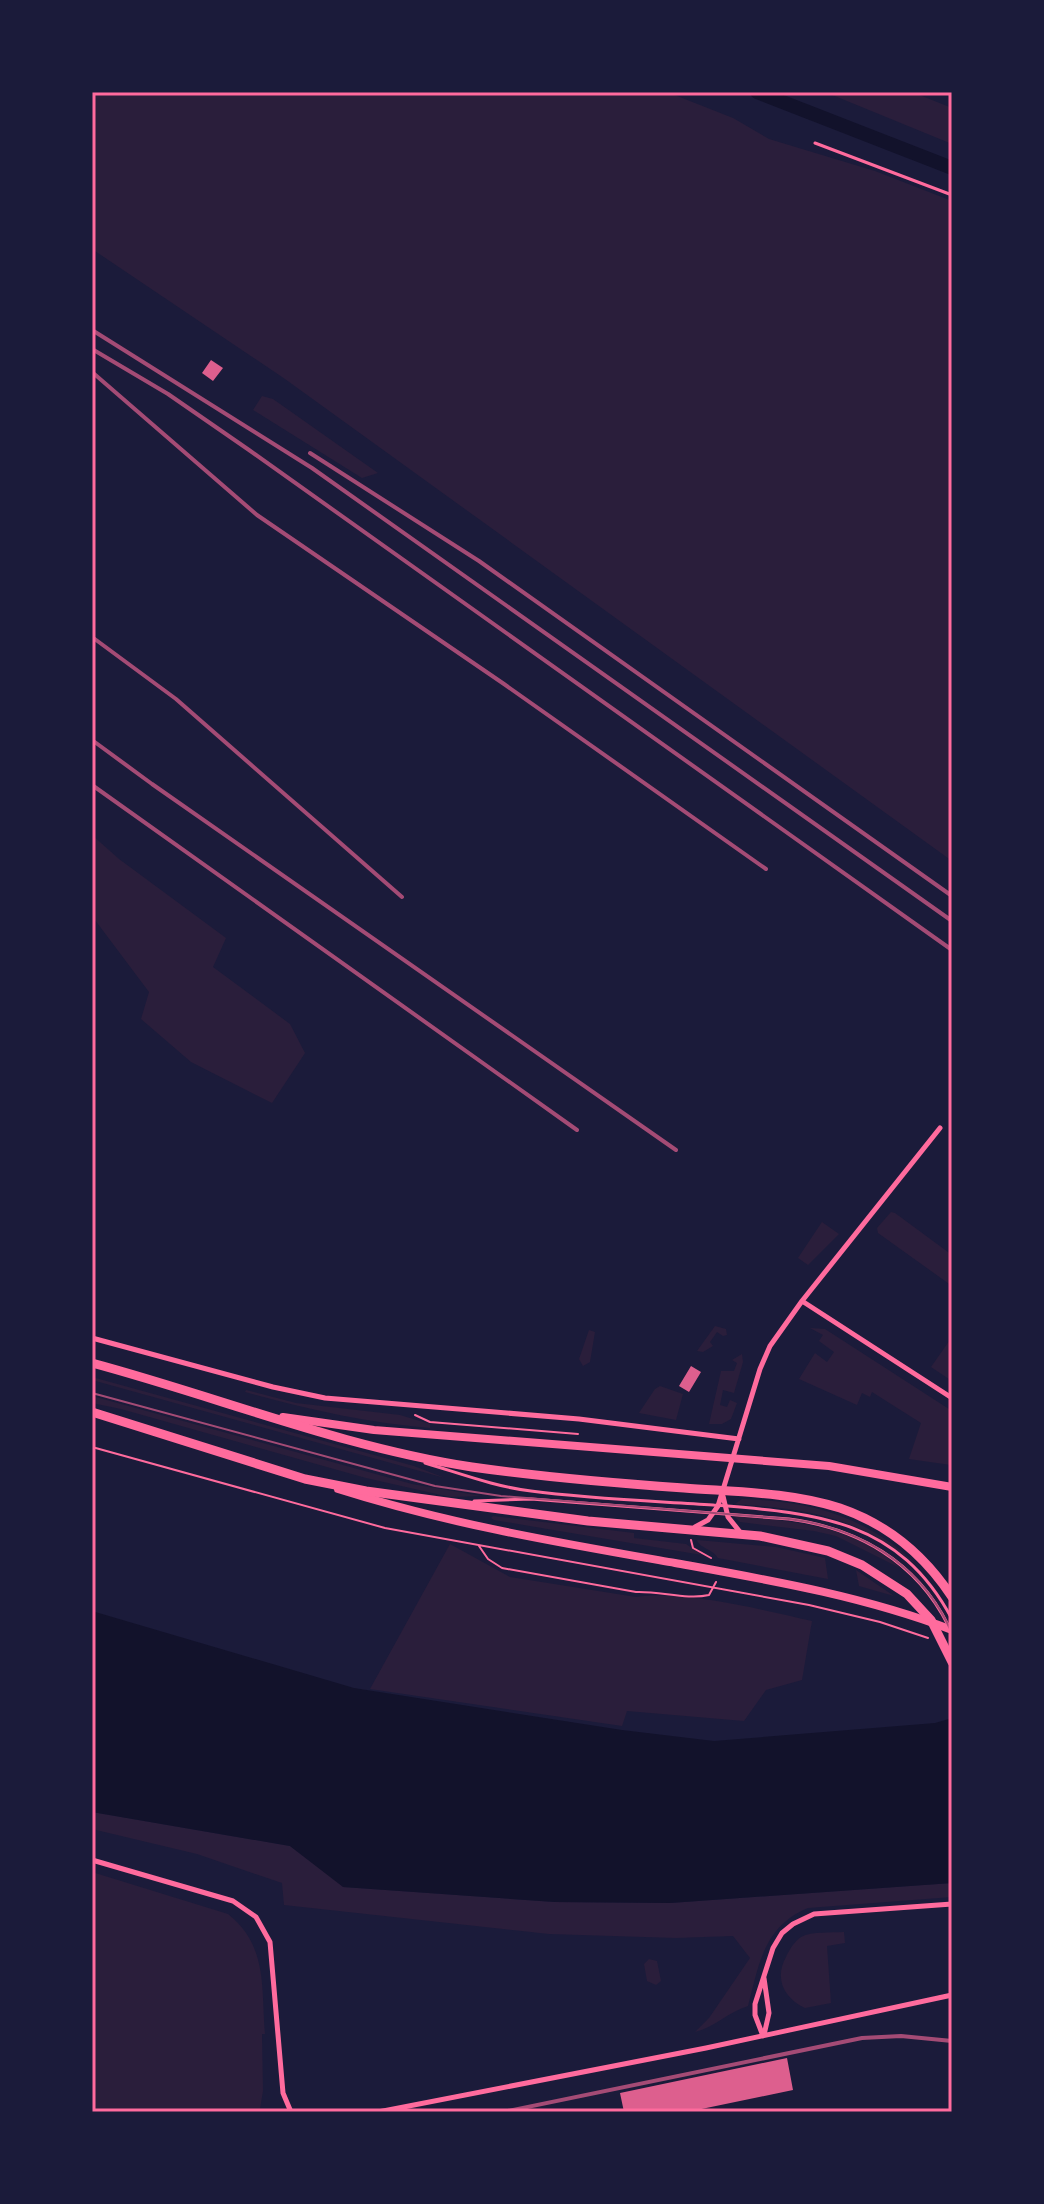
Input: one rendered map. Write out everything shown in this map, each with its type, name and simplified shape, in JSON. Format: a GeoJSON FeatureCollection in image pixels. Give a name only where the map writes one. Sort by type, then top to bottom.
{"type":"FeatureCollection","features":[{"type":"Feature","properties":{"kind":"main road"},"geometry":{"type":"LineString","coordinates":[[96,1362],[345,1440],[477,1467],[611,1483],[790,1496],[837,1507],[886,1529],[938,1577],[952,1597]]}},
{"type":"Feature","properties":{"kind":"main road"},"geometry":{"type":"LineString","coordinates":[[231,1406],[352,1428],[829,1466],[952,1487]]}},
{"type":"Feature","properties":{"kind":"main road"},"geometry":{"type":"LineString","coordinates":[[92,1412],[305,1479],[463,1524],[852,1599],[952,1632]]}},
{"type":"Feature","properties":{"kind":"main road"},"geometry":{"type":"LineString","coordinates":[[305,1479],[438,1502],[682,1530],[744,1534],[828,1551],[888,1579],[926,1613],[938,1630],[952,1662]]}},
{"type":"Feature","properties":{"kind":"street"},"geometry":{"type":"LineString","coordinates":[[744,1534],[735,1528],[722,1506],[723,1491],[765,1357],[802,1301],[940,1128]]}},
{"type":"Feature","properties":{"kind":"street"},"geometry":{"type":"LineString","coordinates":[[802,1301],[952,1398]]}},
{"type":"Feature","properties":{"kind":"street"},"geometry":{"type":"LineString","coordinates":[[92,1338],[307,1395],[579,1419],[739,1439]]}},
{"type":"Feature","properties":{"kind":"street"},"geometry":{"type":"LineString","coordinates":[[682,1530],[702,1524],[722,1506]]}},
{"type":"Feature","properties":{"kind":"street"},"geometry":{"type":"LineString","coordinates":[[92,1860],[233,1901],[260,1921],[271,1947],[283,2094],[291,2112]]}},
{"type":"Feature","properties":{"kind":"street"},"geometry":{"type":"LineString","coordinates":[[763,2036],[754,2010],[777,1941],[789,1926],[805,1917],[835,1912],[952,1904]]}},
{"type":"Feature","properties":{"kind":"street"},"geometry":{"type":"LineString","coordinates":[[763,2036],[769,2013],[764,1977]]}},
{"type":"Feature","properties":{"kind":"street"},"geometry":{"type":"LineString","coordinates":[[378,2112],[763,2036],[952,1995]]}},
{"type":"Feature","properties":{"kind":"lane"},"geometry":{"type":"LineString","coordinates":[[815,143],[952,195]]}},
{"type":"Feature","properties":{"kind":"lane"},"geometry":{"type":"LineString","coordinates":[[345,1440],[523,1490],[808,1514],[835,1520],[886,1545],[916,1569],[932,1587],[952,1619]]}},
{"type":"Feature","properties":{"kind":"lane"},"geometry":{"type":"LineString","coordinates":[[438,1502],[531,1499],[818,1523],[871,1543],[902,1565],[923,1586],[952,1632]]}},
{"type":"Feature","properties":{"kind":"path"},"geometry":{"type":"LineString","coordinates":[[414,1414],[430,1422],[578,1434]]}},
{"type":"Feature","properties":{"kind":"path"},"geometry":{"type":"LineString","coordinates":[[92,1447],[370,1525],[833,1610],[938,1641]]}},
{"type":"Feature","properties":{"kind":"path"},"geometry":{"type":"LineString","coordinates":[[691,1539],[693,1548],[709,1555],[717,1565]]}},
{"type":"Feature","properties":{"kind":"path"},"geometry":{"type":"LineString","coordinates":[[479,1545],[488,1559],[502,1568],[636,1592],[655,1591],[700,1597],[709,1595],[718,1577]]}},
{"type":"Feature","properties":{"kind":"shaded area"},"geometry":{"type":"Polygon","coordinates":[[[92,92],[667,92],[733,118],[769,139],[875,171],[952,201],[952,861],[285,379],[92,249],[92,92]]]}},
{"type":"Feature","properties":{"kind":"shaded area"},"geometry":{"type":"Polygon","coordinates":[[[825,92],[912,92],[952,108],[952,144],[825,92]]]}},
{"type":"Feature","properties":{"kind":"shaded area"},"geometry":{"type":"Polygon","coordinates":[[[262,396],[273,399],[378,473],[362,478],[253,410],[262,396]]]}},
{"type":"Feature","properties":{"kind":"shaded area"},"geometry":{"type":"Polygon","coordinates":[[[92,835],[119,859],[226,938],[213,967],[290,1024],[305,1053],[272,1103],[191,1062],[141,1019],[149,992],[92,916],[92,835]]]}},
{"type":"Feature","properties":{"kind":"shaded area"},"geometry":{"type":"Polygon","coordinates":[[[891,1212],[952,1255],[952,1286],[878,1233],[877,1228],[891,1212]]]}},
{"type":"Feature","properties":{"kind":"shaded area"},"geometry":{"type":"Polygon","coordinates":[[[822,1222],[839,1234],[808,1265],[798,1258],[822,1222]]]}},
{"type":"Feature","properties":{"kind":"shaded area"},"geometry":{"type":"Polygon","coordinates":[[[715,1326],[726,1329],[727,1335],[717,1332],[710,1342],[713,1346],[703,1352],[697,1351],[715,1326]]]}},
{"type":"Feature","properties":{"kind":"shaded area"},"geometry":{"type":"Polygon","coordinates":[[[810,1328],[825,1329],[952,1411],[951,1465],[909,1459],[921,1423],[872,1392],[870,1397],[862,1393],[857,1405],[799,1379],[815,1353],[827,1362],[834,1352],[819,1341],[823,1335],[810,1328]]]}},
{"type":"Feature","properties":{"kind":"shaded area"},"geometry":{"type":"Polygon","coordinates":[[[589,1330],[595,1332],[590,1362],[583,1366],[579,1359],[589,1330]]]}},
{"type":"Feature","properties":{"kind":"shaded area"},"geometry":{"type":"Polygon","coordinates":[[[952,1337],[952,1381],[931,1367],[952,1337]]]}},
{"type":"Feature","properties":{"kind":"shaded area"},"geometry":{"type":"Polygon","coordinates":[[[742,1354],[743,1362],[734,1393],[723,1390],[720,1405],[727,1407],[730,1400],[737,1403],[731,1419],[722,1424],[709,1424],[721,1371],[734,1371],[737,1363],[732,1360],[742,1354]]]}},
{"type":"Feature","properties":{"kind":"shaded area"},"geometry":{"type":"Polygon","coordinates":[[[92,1377],[414,1466],[445,1478],[92,1380],[92,1377]]]}},
{"type":"Feature","properties":{"kind":"shaded area"},"geometry":{"type":"Polygon","coordinates":[[[660,1386],[683,1394],[676,1420],[639,1413],[660,1386]]]}},
{"type":"Feature","properties":{"kind":"shaded area"},"geometry":{"type":"Polygon","coordinates":[[[246,1390],[296,1403],[400,1415],[430,1424],[430,1428],[337,1414],[246,1390]]]}},
{"type":"Feature","properties":{"kind":"shaded area"},"geometry":{"type":"Polygon","coordinates":[[[92,1396],[412,1484],[482,1496],[450,1497],[366,1478],[92,1403],[92,1396]]]}},
{"type":"Feature","properties":{"kind":"shaded area"},"geometry":{"type":"Polygon","coordinates":[[[742,1499],[792,1503],[838,1515],[880,1536],[919,1567],[875,1536],[854,1526],[811,1513],[735,1504],[742,1499]]]}},
{"type":"Feature","properties":{"kind":"shaded area"},"geometry":{"type":"Polygon","coordinates":[[[734,1516],[800,1523],[843,1534],[864,1542],[900,1568],[836,1536],[740,1522],[734,1516]]]}},
{"type":"Feature","properties":{"kind":"shaded area"},"geometry":{"type":"Polygon","coordinates":[[[491,1518],[634,1533],[634,1538],[686,1544],[702,1555],[494,1520],[491,1518]]]}},
{"type":"Feature","properties":{"kind":"shaded area"},"geometry":{"type":"Polygon","coordinates":[[[697,1540],[776,1547],[825,1558],[828,1579],[718,1558],[697,1540]]]}},
{"type":"Feature","properties":{"kind":"shaded area"},"geometry":{"type":"Polygon","coordinates":[[[450,1544],[510,1577],[636,1597],[700,1599],[812,1621],[802,1680],[766,1690],[744,1721],[627,1711],[622,1726],[370,1689],[450,1544]]]}},
{"type":"Feature","properties":{"kind":"shaded area"},"geometry":{"type":"Polygon","coordinates":[[[856,1570],[894,1596],[859,1586],[856,1570]]]}},
{"type":"Feature","properties":{"kind":"shaded area"},"geometry":{"type":"Polygon","coordinates":[[[92,1611],[354,1688],[622,1730],[714,1741],[935,1723],[952,1718],[952,1883],[670,1903],[555,1902],[343,1887],[290,1846],[92,1812],[92,1611]]]}},
{"type":"Feature","properties":{"kind":"shaded area"},"geometry":{"type":"Polygon","coordinates":[[[92,1812],[290,1846],[344,1887],[555,1902],[670,1903],[952,1883],[952,1897],[808,1908],[793,1916],[773,1936],[760,1961],[748,2006],[695,2032],[709,2018],[750,1958],[733,1936],[676,1938],[549,1934],[284,1905],[282,1883],[197,1854],[92,1829],[92,1812]]]}},
{"type":"Feature","properties":{"kind":"shaded area"},"geometry":{"type":"Polygon","coordinates":[[[92,1872],[228,1914],[241,1926],[256,1954],[262,1984],[265,2034],[262,2034],[263,2091],[260,2109],[274,2109],[274,2112],[92,2112],[92,1872]]]}},
{"type":"Feature","properties":{"kind":"shaded area"},"geometry":{"type":"Polygon","coordinates":[[[844,1932],[845,1943],[827,1946],[831,2003],[805,2008],[798,2004],[791,1999],[781,1980],[790,1949],[806,1935],[844,1932]]]}},
{"type":"Feature","properties":{"kind":"shaded area"},"geometry":{"type":"Polygon","coordinates":[[[649,1959],[657,1961],[661,1981],[656,1985],[647,1981],[644,1964],[649,1959]]]}},
{"type":"Feature","properties":{"kind":"building"},"geometry":{"type":"Polygon","coordinates":[[[211,360],[223,368],[213,381],[202,373],[211,360]]]}},
{"type":"Feature","properties":{"kind":"building"},"geometry":{"type":"Polygon","coordinates":[[[691,1366],[701,1372],[689,1392],[679,1386],[691,1366]]]}},
{"type":"Feature","properties":{"kind":"building"},"geometry":{"type":"Polygon","coordinates":[[[787,2058],[793,2090],[687,2112],[624,2112],[620,2093],[787,2058]]]}},
{"type":"Feature","properties":{"kind":"waterway"},"geometry":{"type":"LineString","coordinates":[[757,92],[952,168]]}},
{"type":"Feature","properties":{"kind":"tram line"},"geometry":{"type":"LineString","coordinates":[[92,1393],[435,1486],[501,1496],[789,1519],[841,1531],[864,1541],[906,1569],[924,1588],[952,1633]]}},
{"type":"Feature","properties":{"kind":"railway"},"geometry":{"type":"LineString","coordinates":[[92,330],[312,468],[952,921]]}},
{"type":"Feature","properties":{"kind":"railway"},"geometry":{"type":"LineString","coordinates":[[92,349],[168,394],[249,450],[952,950]]}},
{"type":"Feature","properties":{"kind":"railway"},"geometry":{"type":"LineString","coordinates":[[92,372],[257,515],[766,869]]}},
{"type":"Feature","properties":{"kind":"railway"},"geometry":{"type":"LineString","coordinates":[[310,453],[479,561],[952,896]]}},
{"type":"Feature","properties":{"kind":"railway"},"geometry":{"type":"LineString","coordinates":[[92,637],[176,699],[402,897]]}},
{"type":"Feature","properties":{"kind":"railway"},"geometry":{"type":"LineString","coordinates":[[92,740],[676,1150]]}},
{"type":"Feature","properties":{"kind":"railway"},"geometry":{"type":"LineString","coordinates":[[92,785],[577,1130]]}},
{"type":"Feature","properties":{"kind":"railway"},"geometry":{"type":"LineString","coordinates":[[503,2112],[862,2038],[901,2036],[952,2041]]}}]}
